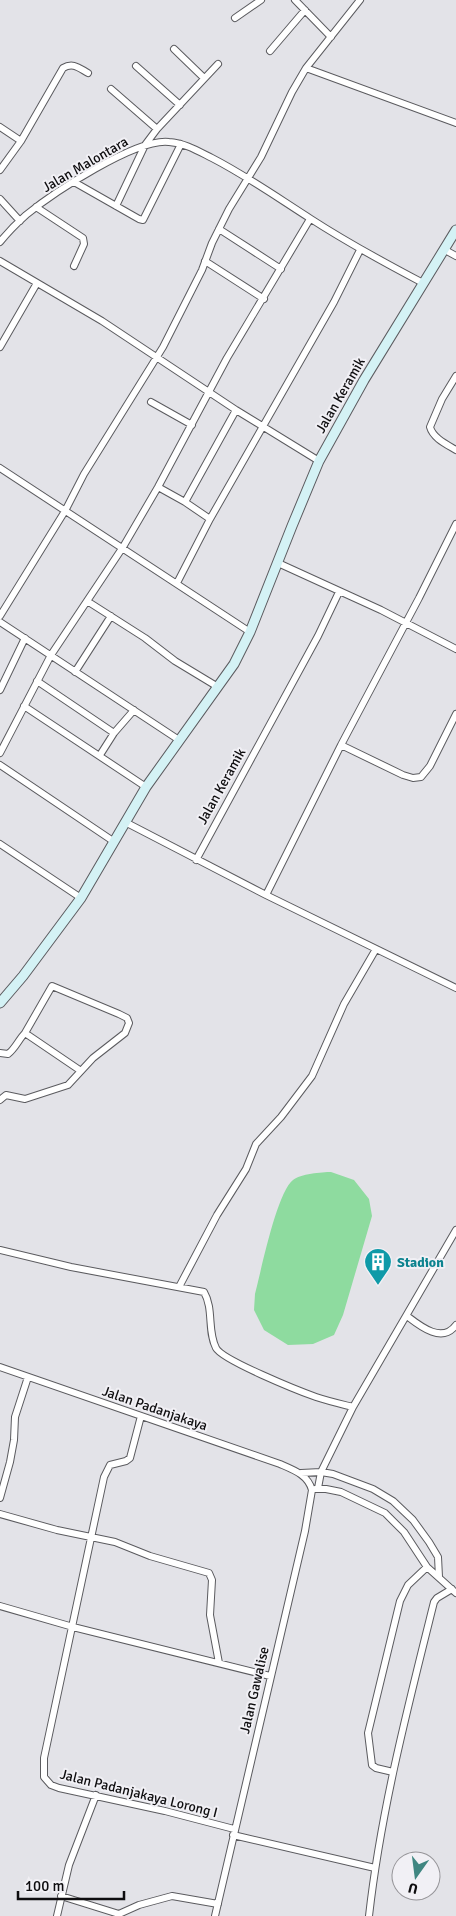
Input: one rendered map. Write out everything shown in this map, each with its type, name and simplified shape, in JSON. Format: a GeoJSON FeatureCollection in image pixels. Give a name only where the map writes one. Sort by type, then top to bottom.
{"type":"FeatureCollection","features":[{"type":"Feature","properties":{"kind":"street"},"geometry":{"type":"LineString","coordinates":[[235,18],[262,0]]}},
{"type":"Feature","properties":{"kind":"street"},"geometry":{"type":"LineString","coordinates":[[295,0],[331,37]]}},
{"type":"Feature","properties":{"kind":"street"},"geometry":{"type":"LineString","coordinates":[[0,616],[65,511],[84,474],[157,357],[229,208],[261,156],[292,92],[306,68],[360,0]]}},
{"type":"Feature","properties":{"kind":"street"},"geometry":{"type":"LineString","coordinates":[[270,51],[305,10]]}},
{"type":"Feature","properties":{"kind":"street"},"geometry":{"type":"LineString","coordinates":[[174,49],[204,78]]}},
{"type":"Feature","properties":{"kind":"street"},"geometry":{"type":"LineString","coordinates":[[0,170],[21,141],[63,68],[68,64],[74,65],[88,73]]}},
{"type":"Feature","properties":{"kind":"street"},"geometry":{"type":"LineString","coordinates":[[116,206],[145,145],[156,129],[218,64]]}},
{"type":"Feature","properties":{"kind":"street"},"geometry":{"type":"LineString","coordinates":[[136,66],[180,105]]}},
{"type":"Feature","properties":{"kind":"street"},"geometry":{"type":"LineString","coordinates":[[306,68],[456,123]]}},
{"type":"Feature","properties":{"kind":"street"},"geometry":{"type":"LineString","coordinates":[[111,89],[156,129]]}},
{"type":"Feature","properties":{"kind":"street"},"geometry":{"type":"LineString","coordinates":[[0,128],[21,141]]}},
{"type":"Feature","properties":{"kind":"street","name":"Jalan Malontara"},"geometry":{"type":"LineString","coordinates":[[0,242],[36,207],[74,182],[120,156],[145,145],[160,141],[181,144],[248,177],[360,250],[423,283]]}},
{"type":"Feature","properties":{"kind":"street"},"geometry":{"type":"LineString","coordinates":[[74,182],[138,219],[143,220],[181,144]]}},
{"type":"Feature","properties":{"kind":"street"},"geometry":{"type":"LineString","coordinates":[[0,199],[20,221]]}},
{"type":"Feature","properties":{"kind":"street"},"geometry":{"type":"LineString","coordinates":[[36,207],[82,238],[84,244],[74,266]]}},
{"type":"Feature","properties":{"kind":"street"},"geometry":{"type":"LineString","coordinates":[[0,753],[51,655],[123,547],[158,487],[227,358],[264,299],[310,219]]}},
{"type":"Feature","properties":{"kind":"street"},"geometry":{"type":"LineString","coordinates":[[219,229],[281,269]]}},
{"type":"Feature","properties":{"kind":"street","name":"Jalan Keramik"},"geometry":{"type":"LineString","coordinates":[[0,1003],[23,976],[81,898],[146,787],[234,664],[250,632],[320,461],[364,380],[456,230]]}},
{"type":"Feature","properties":{"kind":"street"},"geometry":{"type":"LineString","coordinates":[[177,583],[210,519],[334,302],[360,250]]}},
{"type":"Feature","properties":{"kind":"street"},"geometry":{"type":"LineString","coordinates":[[445,250],[456,256]]}},
{"type":"Feature","properties":{"kind":"street"},"geometry":{"type":"LineString","coordinates":[[0,260],[60,295],[157,357],[209,393],[320,461]]}},
{"type":"Feature","properties":{"kind":"street"},"geometry":{"type":"LineString","coordinates":[[205,261],[264,299]]}},
{"type":"Feature","properties":{"kind":"street"},"geometry":{"type":"LineString","coordinates":[[0,347],[37,283]]}},
{"type":"Feature","properties":{"kind":"street"},"geometry":{"type":"LineString","coordinates":[[456,376],[442,399],[430,427],[432,433],[456,450]]}},
{"type":"Feature","properties":{"kind":"street"},"geometry":{"type":"LineString","coordinates":[[151,402],[192,425]]}},
{"type":"Feature","properties":{"kind":"street"},"geometry":{"type":"LineString","coordinates":[[185,502],[236,410]]}},
{"type":"Feature","properties":{"kind":"street"},"geometry":{"type":"LineString","coordinates":[[0,468],[250,632]]}},
{"type":"Feature","properties":{"kind":"street"},"geometry":{"type":"LineString","coordinates":[[158,487],[210,519]]}},
{"type":"Feature","properties":{"kind":"street"},"geometry":{"type":"LineString","coordinates":[[266,895],[341,745],[456,524]]}},
{"type":"Feature","properties":{"kind":"street"},"geometry":{"type":"LineString","coordinates":[[278,563],[456,649]]}},
{"type":"Feature","properties":{"kind":"street","name":"Jalan Keramik"},"geometry":{"type":"LineString","coordinates":[[196,860],[318,636],[338,592]]}},
{"type":"Feature","properties":{"kind":"street"},"geometry":{"type":"LineString","coordinates":[[87,601],[152,642],[168,656],[218,687]]}},
{"type":"Feature","properties":{"kind":"street"},"geometry":{"type":"LineString","coordinates":[[76,672],[111,616]]}},
{"type":"Feature","properties":{"kind":"street"},"geometry":{"type":"LineString","coordinates":[[0,622],[179,740]]}},
{"type":"Feature","properties":{"kind":"street"},"geometry":{"type":"LineString","coordinates":[[0,690],[26,638]]}},
{"type":"Feature","properties":{"kind":"street"},"geometry":{"type":"LineString","coordinates":[[37,681],[114,733]]}},
{"type":"Feature","properties":{"kind":"street"},"geometry":{"type":"LineString","coordinates":[[24,706],[100,754],[146,787]]}},
{"type":"Feature","properties":{"kind":"street"},"geometry":{"type":"LineString","coordinates":[[100,754],[114,733],[134,710]]}},
{"type":"Feature","properties":{"kind":"street"},"geometry":{"type":"LineString","coordinates":[[341,745],[403,775],[413,778],[421,777],[430,766],[456,714]]}},
{"type":"Feature","properties":{"kind":"street"},"geometry":{"type":"LineString","coordinates":[[0,735],[7,739]]}},
{"type":"Feature","properties":{"kind":"street"},"geometry":{"type":"LineString","coordinates":[[0,765],[113,842]]}},
{"type":"Feature","properties":{"kind":"street"},"geometry":{"type":"LineString","coordinates":[[125,822],[196,860],[456,988]]}},
{"type":"Feature","properties":{"kind":"street"},"geometry":{"type":"LineString","coordinates":[[0,844],[81,898]]}},
{"type":"Feature","properties":{"kind":"street"},"geometry":{"type":"LineString","coordinates":[[179,1286],[217,1215],[246,1169],[256,1144],[281,1117],[312,1076],[344,1004],[376,948]]}},
{"type":"Feature","properties":{"kind":"street"},"geometry":{"type":"LineString","coordinates":[[0,1053],[8,1054],[11,1052],[25,1033],[52,986],[127,1018],[129,1026],[125,1033],[93,1058],[72,1082],[64,1087],[25,1098],[6,1095],[0,1100]]}},
{"type":"Feature","properties":{"kind":"street"},"geometry":{"type":"LineString","coordinates":[[25,1033],[81,1071]]}},
{"type":"Feature","properties":{"kind":"street","name":"Jalan Gawalise"},"geometry":{"type":"LineString","coordinates":[[215,1916],[233,1832],[315,1489],[321,1472],[353,1407],[456,1230]]}},
{"type":"Feature","properties":{"kind":"street"},"geometry":{"type":"LineString","coordinates":[[0,1250],[71,1267],[179,1286],[205,1294],[209,1304],[215,1344],[221,1354],[316,1397],[353,1407]]}},
{"type":"Feature","properties":{"kind":"street"},"geometry":{"type":"LineString","coordinates":[[407,1316],[432,1332],[444,1333],[455,1328]]}},
{"type":"Feature","properties":{"kind":"street","name":"Jalan Padanjakaya"},"geometry":{"type":"LineString","coordinates":[[0,1367],[301,1473]]}},
{"type":"Feature","properties":{"kind":"street"},"geometry":{"type":"LineString","coordinates":[[0,1498],[3,1473],[14,1440],[14,1422],[28,1377]]}},
{"type":"Feature","properties":{"kind":"street","name":"Jalan Padanjakaya Lorong I"},"geometry":{"type":"LineString","coordinates":[[141,1416],[130,1458],[126,1461],[111,1464],[107,1468],[90,1536],[73,1627],[44,1758],[44,1776],[55,1787],[96,1795],[375,1868]]}},
{"type":"Feature","properties":{"kind":"street"},"geometry":{"type":"LineString","coordinates":[[301,1473],[321,1472],[342,1477],[366,1486],[398,1504],[413,1520],[438,1557],[439,1577]]}},
{"type":"Feature","properties":{"kind":"street"},"geometry":{"type":"LineString","coordinates":[[301,1473],[315,1489],[336,1490],[385,1513],[404,1532],[427,1567],[454,1591],[437,1598],[434,1602],[393,1772],[375,1868],[370,1916]]}},
{"type":"Feature","properties":{"kind":"street"},"geometry":{"type":"LineString","coordinates":[[0,1514],[115,1542],[150,1556],[210,1574],[212,1580],[210,1615],[219,1663]]}},
{"type":"Feature","properties":{"kind":"street"},"geometry":{"type":"LineString","coordinates":[[393,1772],[376,1768],[372,1765],[368,1733],[400,1601],[408,1585],[427,1567]]}},
{"type":"Feature","properties":{"kind":"street"},"geometry":{"type":"LineString","coordinates":[[0,1606],[73,1627],[270,1676]]}},
{"type":"Feature","properties":{"kind":"street"},"geometry":{"type":"LineString","coordinates":[[57,1916],[60,1896],[69,1865],[96,1795]]}},
{"type":"Feature","properties":{"kind":"street"},"geometry":{"type":"LineString","coordinates":[[60,1896],[119,1914],[139,1905],[172,1896],[218,1904]]}},
{"type":"Feature","properties":{"kind":"green space"},"geometry":{"type":"Polygon","coordinates":[[[331,1172],[354,1180],[369,1199],[372,1216],[343,1315],[334,1335],[313,1344],[288,1345],[264,1330],[254,1310],[255,1294],[265,1251],[287,1187],[296,1178],[331,1172]]]}},
{"type":"Feature","properties":{"kind":"place","name":"Stadion"},"geometry":{"type":"Point","coordinates":[378,1286]}}]}
